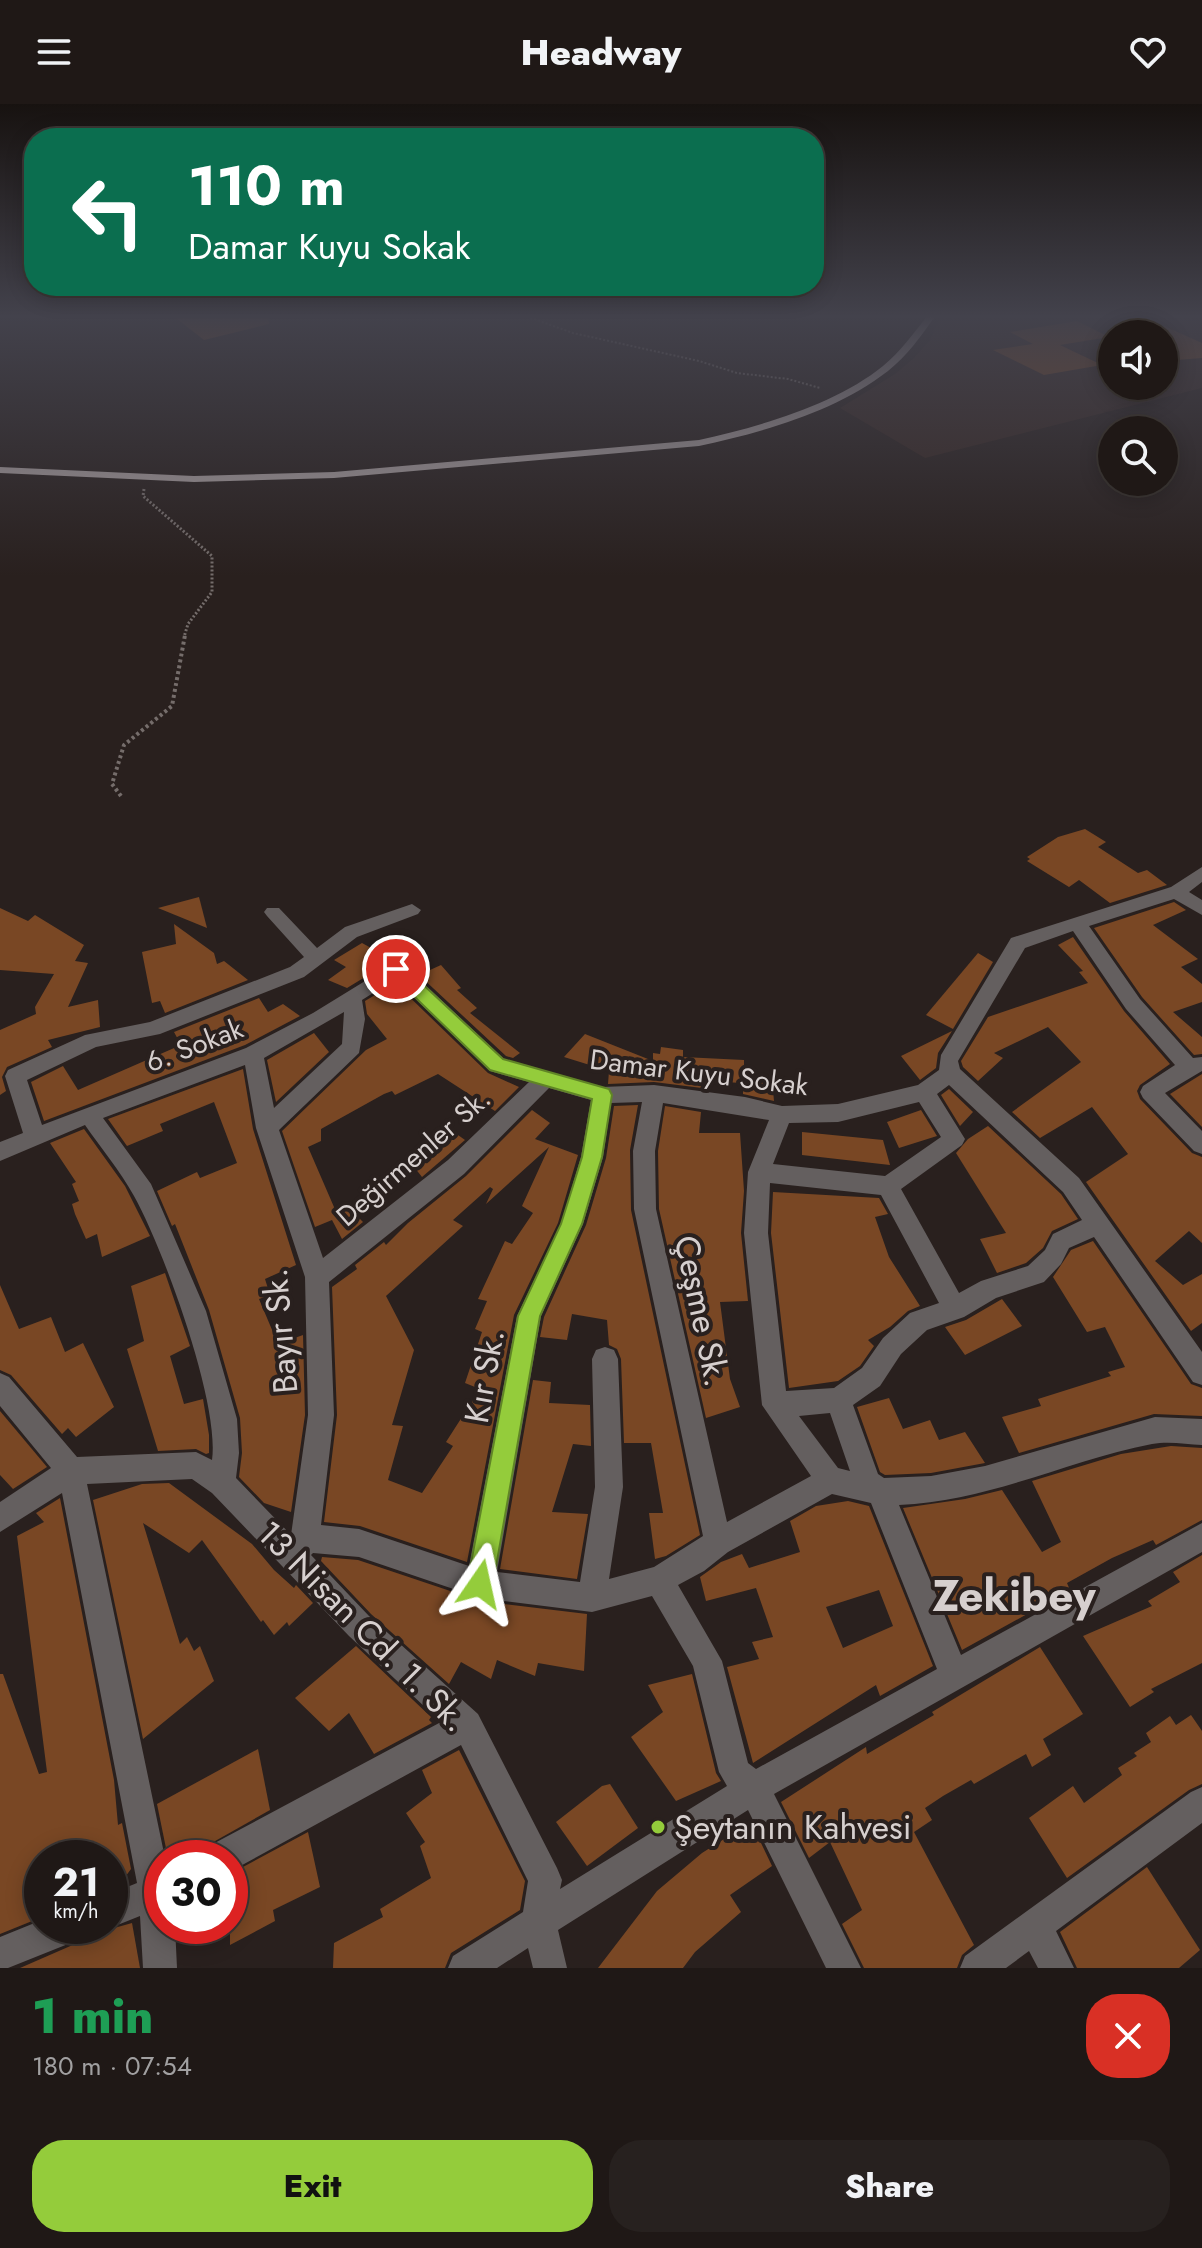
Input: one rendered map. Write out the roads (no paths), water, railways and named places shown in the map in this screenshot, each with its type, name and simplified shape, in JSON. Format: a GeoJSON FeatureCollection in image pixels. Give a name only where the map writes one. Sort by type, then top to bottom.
{"type":"FeatureCollection","features":[{"type":"Feature","properties":{"kind":"main road"},"geometry":{"type":"LineString","coordinates":[[0,470],[194,479],[334,475],[699,443],[744,433],[828,402]]}},
{"type":"Feature","properties":{"kind":"street"},"geometry":{"type":"LineString","coordinates":[[1202,873],[1177,892],[1144,900],[1018,943],[948,1061],[950,1073],[1071,1185],[1202,1373]]}},
{"type":"Feature","properties":{"kind":"street"},"geometry":{"type":"LineString","coordinates":[[1177,892],[1202,909]]}},
{"type":"Feature","properties":{"kind":"street"},"geometry":{"type":"LineString","coordinates":[[35,1136],[8,1076],[92,1040],[153,1029],[297,972],[314,956],[351,932],[412,910]]}},
{"type":"Feature","properties":{"kind":"street"},"geometry":{"type":"LineString","coordinates":[[273,912],[314,956]]}},
{"type":"Feature","properties":{"kind":"street"},"geometry":{"type":"LineString","coordinates":[[1078,924],[1133,1004],[1195,1065],[1150,1092],[1202,1145]]}},
{"type":"Feature","properties":{"kind":"street","name":"Damar Kuyu Sokak"},"geometry":{"type":"LineString","coordinates":[[396,969],[497,1065],[602,1095],[654,1093],[745,1106],[782,1115],[838,1113],[924,1092],[950,1073]]}},
{"type":"Feature","properties":{"kind":"street","name":"6. Sokak"},"geometry":{"type":"LineString","coordinates":[[0,1152],[89,1114],[253,1054],[396,969]]}},
{"type":"Feature","properties":{"kind":"street"},"geometry":{"type":"LineString","coordinates":[[267,1128],[352,1047],[355,1019],[352,997]]}},
{"type":"Feature","properties":{"kind":"street","name":"Bayır Sk."},"geometry":{"type":"LineString","coordinates":[[253,1054],[267,1128],[317,1277],[321,1415],[299,1547]]}},
{"type":"Feature","properties":{"kind":"street","name":"Değirmenler Sk."},"geometry":{"type":"LineString","coordinates":[[317,1277],[456,1167],[545,1079]]}},
{"type":"Feature","properties":{"kind":"street"},"geometry":{"type":"LineString","coordinates":[[759,1172],[888,1186],[954,1139],[924,1092]]}},
{"type":"Feature","properties":{"kind":"street","name":"Çeşme Sk."},"geometry":{"type":"LineString","coordinates":[[654,1093],[644,1151],[645,1209],[718,1542]]}},
{"type":"Feature","properties":{"kind":"street","name":"Kır Sk."},"geometry":{"type":"LineString","coordinates":[[480,1584],[529,1316],[572,1224],[592,1157],[602,1095]]}},
{"type":"Feature","properties":{"kind":"street"},"geometry":{"type":"LineString","coordinates":[[89,1114],[143,1191],[194,1311],[224,1419],[226,1453],[222,1483]]}},
{"type":"Feature","properties":{"kind":"street"},"geometry":{"type":"LineString","coordinates":[[782,1115],[759,1172],[756,1233],[775,1405],[830,1480],[880,1492],[931,1490],[985,1480],[1155,1430],[1202,1432]]}},
{"type":"Feature","properties":{"kind":"street"},"geometry":{"type":"LineString","coordinates":[[888,1186],[955,1309]]}},
{"type":"Feature","properties":{"kind":"street"},"geometry":{"type":"LineString","coordinates":[[775,1405],[838,1400],[871,1377],[892,1346],[919,1321],[955,1309],[989,1289],[1036,1274],[1053,1257],[1061,1241],[1097,1224]]}},
{"type":"Feature","properties":{"kind":"street"},"geometry":{"type":"LineString","coordinates":[[592,1598],[609,1487],[605,1359]]}},
{"type":"Feature","properties":{"kind":"street"},"geometry":{"type":"LineString","coordinates":[[0,1386],[71,1471],[148,1840]]}},
{"type":"Feature","properties":{"kind":"street"},"geometry":{"type":"LineString","coordinates":[[838,1400],[868,1483],[880,1492],[954,1674]]}},
{"type":"Feature","properties":{"kind":"street","name":"13 Nisan Cd. 1. Sk."},"geometry":{"type":"LineString","coordinates":[[71,1471],[196,1465],[299,1547],[359,1626],[467,1725],[545,1880],[539,1921],[550,1968]]}},
{"type":"Feature","properties":{"kind":"street"},"geometry":{"type":"LineString","coordinates":[[0,1518],[71,1471]]}},
{"type":"Feature","properties":{"kind":"street"},"geometry":{"type":"LineString","coordinates":[[299,1547],[359,1543],[480,1584],[592,1598],[659,1580],[694,1561],[718,1542],[830,1480]]}},
{"type":"Feature","properties":{"kind":"street"},"geometry":{"type":"LineString","coordinates":[[465,1968],[754,1788],[1202,1537]]}},
{"type":"Feature","properties":{"kind":"street"},"geometry":{"type":"LineString","coordinates":[[659,1580],[707,1661],[735,1772],[754,1788],[844,1968]]}},
{"type":"Feature","properties":{"kind":"street"},"geometry":{"type":"LineString","coordinates":[[248,1843],[467,1725]]}},
{"type":"Feature","properties":{"kind":"street"},"geometry":{"type":"LineString","coordinates":[[977,1968],[1202,1803]]}},
{"type":"Feature","properties":{"kind":"street"},"geometry":{"type":"LineString","coordinates":[[1035,1927],[1057,1968]]}},
{"type":"Feature","properties":{"kind":"street"},"geometry":{"type":"LineString","coordinates":[[0,1954],[25,1944]]}},
{"type":"Feature","properties":{"kind":"street"},"geometry":{"type":"LineString","coordinates":[[160,1944],[160,1968]]}},
{"type":"Feature","properties":{"kind":"place","name":"Şeytanın Kahvesi"},"geometry":{"type":"Point","coordinates":[658,1827]}},
{"type":"Feature","properties":{"kind":"district","name":"Zekibey"},"geometry":{"type":"Point","coordinates":[1014,1596]}}]}
